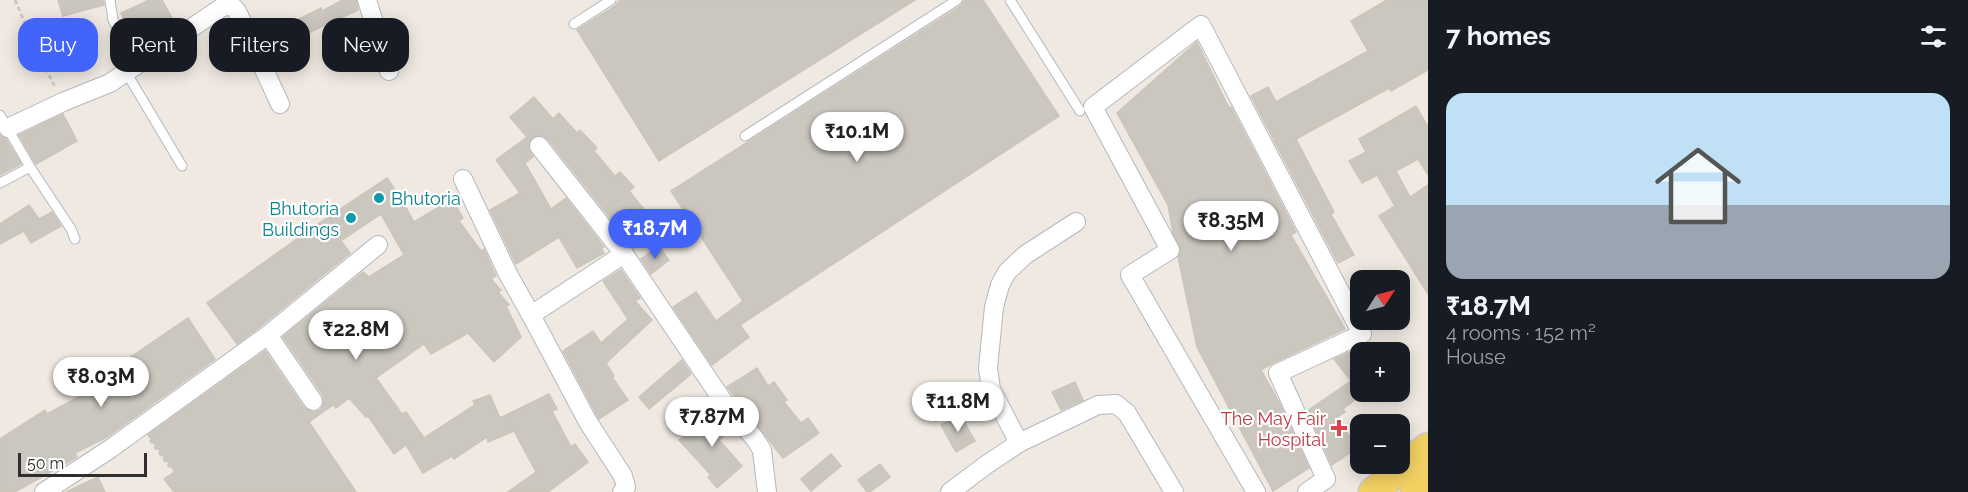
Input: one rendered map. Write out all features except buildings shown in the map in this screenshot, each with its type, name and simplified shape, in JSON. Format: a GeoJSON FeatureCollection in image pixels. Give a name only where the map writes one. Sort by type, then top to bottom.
{"type":"FeatureCollection","features":[{"type":"Feature","properties":{"kind":"main road"},"geometry":{"type":"LineString","coordinates":[[1373,492],[1428,447]]}},
{"type":"Feature","properties":{"kind":"main road"},"geometry":{"type":"LineString","coordinates":[[1415,492],[1428,481]]}},
{"type":"Feature","properties":{"kind":"street"},"geometry":{"type":"LineString","coordinates":[[367,0],[372,18]]}},
{"type":"Feature","properties":{"kind":"street"},"geometry":{"type":"LineString","coordinates":[[197,20],[219,4],[230,4],[237,11],[280,104]]}},
{"type":"Feature","properties":{"kind":"street"},"geometry":{"type":"LineString","coordinates":[[1256,492],[1130,275],[1170,250],[1093,107],[1201,25],[1362,334],[1278,373],[1326,479],[1306,492]]}},
{"type":"Feature","properties":{"kind":"street"},"geometry":{"type":"LineString","coordinates":[[4,122],[110,83],[126,72]]}},
{"type":"Feature","properties":{"kind":"street"},"geometry":{"type":"LineString","coordinates":[[539,146],[624,254],[725,404],[747,428],[762,450],[767,492]]}},
{"type":"Feature","properties":{"kind":"street"},"geometry":{"type":"LineString","coordinates":[[463,179],[508,274],[588,422],[623,476],[626,487],[622,492]]}},
{"type":"Feature","properties":{"kind":"street"},"geometry":{"type":"LineString","coordinates":[[1019,443],[991,389],[987,368],[994,307],[1000,285],[1007,272],[1025,255],[1076,222]]}},
{"type":"Feature","properties":{"kind":"street"},"geometry":{"type":"LineString","coordinates":[[44,492],[140,427],[268,335],[378,245]]}},
{"type":"Feature","properties":{"kind":"street"},"geometry":{"type":"LineString","coordinates":[[531,315],[624,254]]}},
{"type":"Feature","properties":{"kind":"street"},"geometry":{"type":"LineString","coordinates":[[268,335],[313,401]]}},
{"type":"Feature","properties":{"kind":"street"},"geometry":{"type":"LineString","coordinates":[[950,492],[1019,443],[1098,405],[1116,404],[1127,413],[1174,492]]}},
{"type":"Feature","properties":{"kind":"lane"},"geometry":{"type":"LineString","coordinates":[[110,0],[113,18]]}},
{"type":"Feature","properties":{"kind":"lane"},"geometry":{"type":"LineString","coordinates":[[574,24],[611,0]]}},
{"type":"Feature","properties":{"kind":"lane"},"geometry":{"type":"LineString","coordinates":[[745,136],[957,0]]}},
{"type":"Feature","properties":{"kind":"lane"},"geometry":{"type":"LineString","coordinates":[[1010,0],[1080,111]]}},
{"type":"Feature","properties":{"kind":"lane"},"geometry":{"type":"LineString","coordinates":[[134,72],[182,166]]}},
{"type":"Feature","properties":{"kind":"lane"},"geometry":{"type":"LineString","coordinates":[[4,122],[75,239]]}},
{"type":"Feature","properties":{"kind":"lane"},"geometry":{"type":"LineString","coordinates":[[0,183],[30,167]]}},
{"type":"Feature","properties":{"kind":"path"},"geometry":{"type":"LineString","coordinates":[[15,0],[63,102]]}},
{"type":"Feature","properties":{"kind":"path"},"geometry":{"type":"LineString","coordinates":[[140,427],[169,466],[296,375]]}},
{"type":"Feature","properties":{"kind":"place","name":"Bhutoria"},"geometry":{"type":"Point","coordinates":[379,198]}},
{"type":"Feature","properties":{"kind":"place","name":"Bhutoria Buildings"},"geometry":{"type":"Point","coordinates":[351,218]}},
{"type":"Feature","properties":{"kind":"place","name":"The May Fair Hospital"},"geometry":{"type":"Point","coordinates":[1339,428]}}]}
